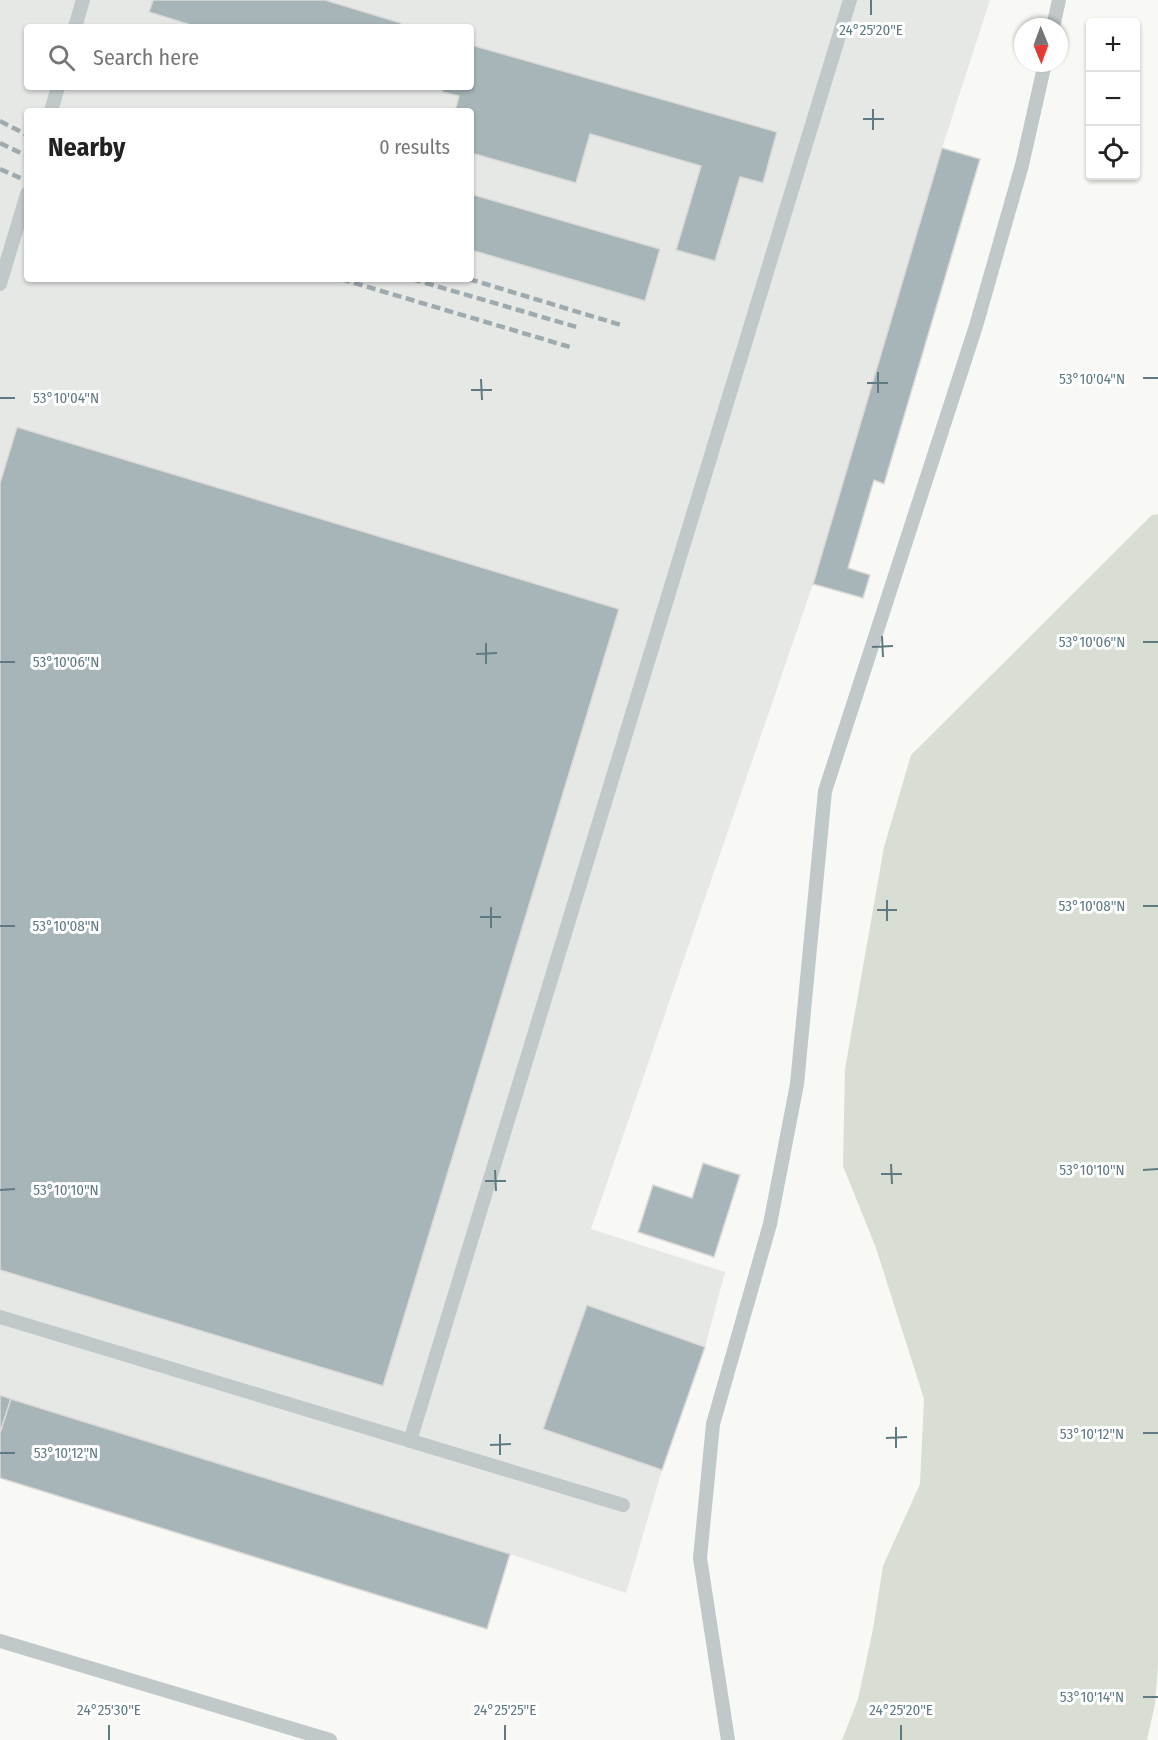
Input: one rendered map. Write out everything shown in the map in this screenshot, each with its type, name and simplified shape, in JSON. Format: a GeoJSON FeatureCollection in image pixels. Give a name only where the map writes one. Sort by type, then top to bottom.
{"type":"FeatureCollection","features":[{"type":"Feature","properties":{"kind":"lane"},"geometry":{"type":"LineString","coordinates":[[76,24],[83,0]]}},
{"type":"Feature","properties":{"kind":"lane"},"geometry":{"type":"LineString","coordinates":[[410,1441],[850,0]]}},
{"type":"Feature","properties":{"kind":"lane"},"geometry":{"type":"LineString","coordinates":[[1055,18],[1059,0]]}},
{"type":"Feature","properties":{"kind":"lane"},"geometry":{"type":"LineString","coordinates":[[729,1740],[700,1558],[713,1424],[770,1224],[797,1084],[825,791],[976,326],[1022,165],[1043,72]]}},
{"type":"Feature","properties":{"kind":"lane"},"geometry":{"type":"LineString","coordinates":[[52,108],[57,90]]}},
{"type":"Feature","properties":{"kind":"lane"},"geometry":{"type":"LineString","coordinates":[[0,284],[24,204]]}},
{"type":"Feature","properties":{"kind":"lane"},"geometry":{"type":"LineString","coordinates":[[0,1317],[623,1505]]}},
{"type":"Feature","properties":{"kind":"lane"},"geometry":{"type":"LineString","coordinates":[[0,1641],[330,1740]]}},
{"type":"Feature","properties":{"kind":"shaded area"},"geometry":{"type":"Polygon","coordinates":[[[0,0],[990,0],[942,148],[813,584],[591,1229],[725,1272],[705,1347],[662,1470],[626,1593],[510,1554],[487,1629],[0,1478],[0,0]]]}},
{"type":"Feature","properties":{"kind":"shaded area"},"geometry":{"type":"Polygon","coordinates":[[[1158,514],[1158,1664],[1155,1704],[1147,1740],[842,1740],[858,1699],[873,1629],[883,1566],[920,1484],[924,1399],[876,1248],[843,1166],[845,1069],[884,847],[911,755],[1152,515],[1158,514]]]}},
{"type":"Feature","properties":{"kind":"building"},"geometry":{"type":"Polygon","coordinates":[[[153,0],[325,0],[401,23],[187,24],[149,12],[153,0]]]}},
{"type":"Feature","properties":{"kind":"building"},"geometry":{"type":"Polygon","coordinates":[[[474,46],[777,132],[763,183],[740,177],[715,261],[676,250],[701,166],[590,134],[576,183],[474,154],[474,108],[456,108],[459,96],[442,92],[443,90],[474,90],[474,46]]]}},
{"type":"Feature","properties":{"kind":"building"},"geometry":{"type":"Polygon","coordinates":[[[942,148],[980,159],[884,484],[874,480],[848,568],[870,575],[863,598],[813,584],[942,148]]]}},
{"type":"Feature","properties":{"kind":"building"},"geometry":{"type":"Polygon","coordinates":[[[474,195],[660,249],[645,301],[474,251],[474,195]]]}},
{"type":"Feature","properties":{"kind":"building"},"geometry":{"type":"Polygon","coordinates":[[[17,427],[619,609],[383,1386],[0,1270],[0,483],[17,427]]]}},
{"type":"Feature","properties":{"kind":"building"},"geometry":{"type":"Polygon","coordinates":[[[703,1163],[740,1175],[714,1257],[638,1232],[653,1185],[692,1198],[703,1163]]]}},
{"type":"Feature","properties":{"kind":"building"},"geometry":{"type":"Polygon","coordinates":[[[587,1305],[705,1347],[662,1470],[543,1429],[587,1305]]]}},
{"type":"Feature","properties":{"kind":"building"},"geometry":{"type":"Polygon","coordinates":[[[0,1395],[11,1399],[0,1433],[0,1395]]]}},
{"type":"Feature","properties":{"kind":"building"},"geometry":{"type":"Polygon","coordinates":[[[11,1399],[510,1554],[487,1629],[0,1478],[0,1433],[11,1399]]]}},
{"type":"Feature","properties":{"kind":"railway"},"geometry":{"type":"LineString","coordinates":[[0,121],[24,133]]}},
{"type":"Feature","properties":{"kind":"railway"},"geometry":{"type":"LineString","coordinates":[[0,143],[24,155]]}},
{"type":"Feature","properties":{"kind":"railway"},"geometry":{"type":"LineString","coordinates":[[0,169],[24,180]]}},
{"type":"Feature","properties":{"kind":"railway"},"geometry":{"type":"LineString","coordinates":[[474,281],[621,325]]}},
{"type":"Feature","properties":{"kind":"railway"},"geometry":{"type":"LineString","coordinates":[[351,282],[570,347]]}},
{"type":"Feature","properties":{"kind":"railway"},"geometry":{"type":"LineString","coordinates":[[422,282],[580,328]]}}]}
